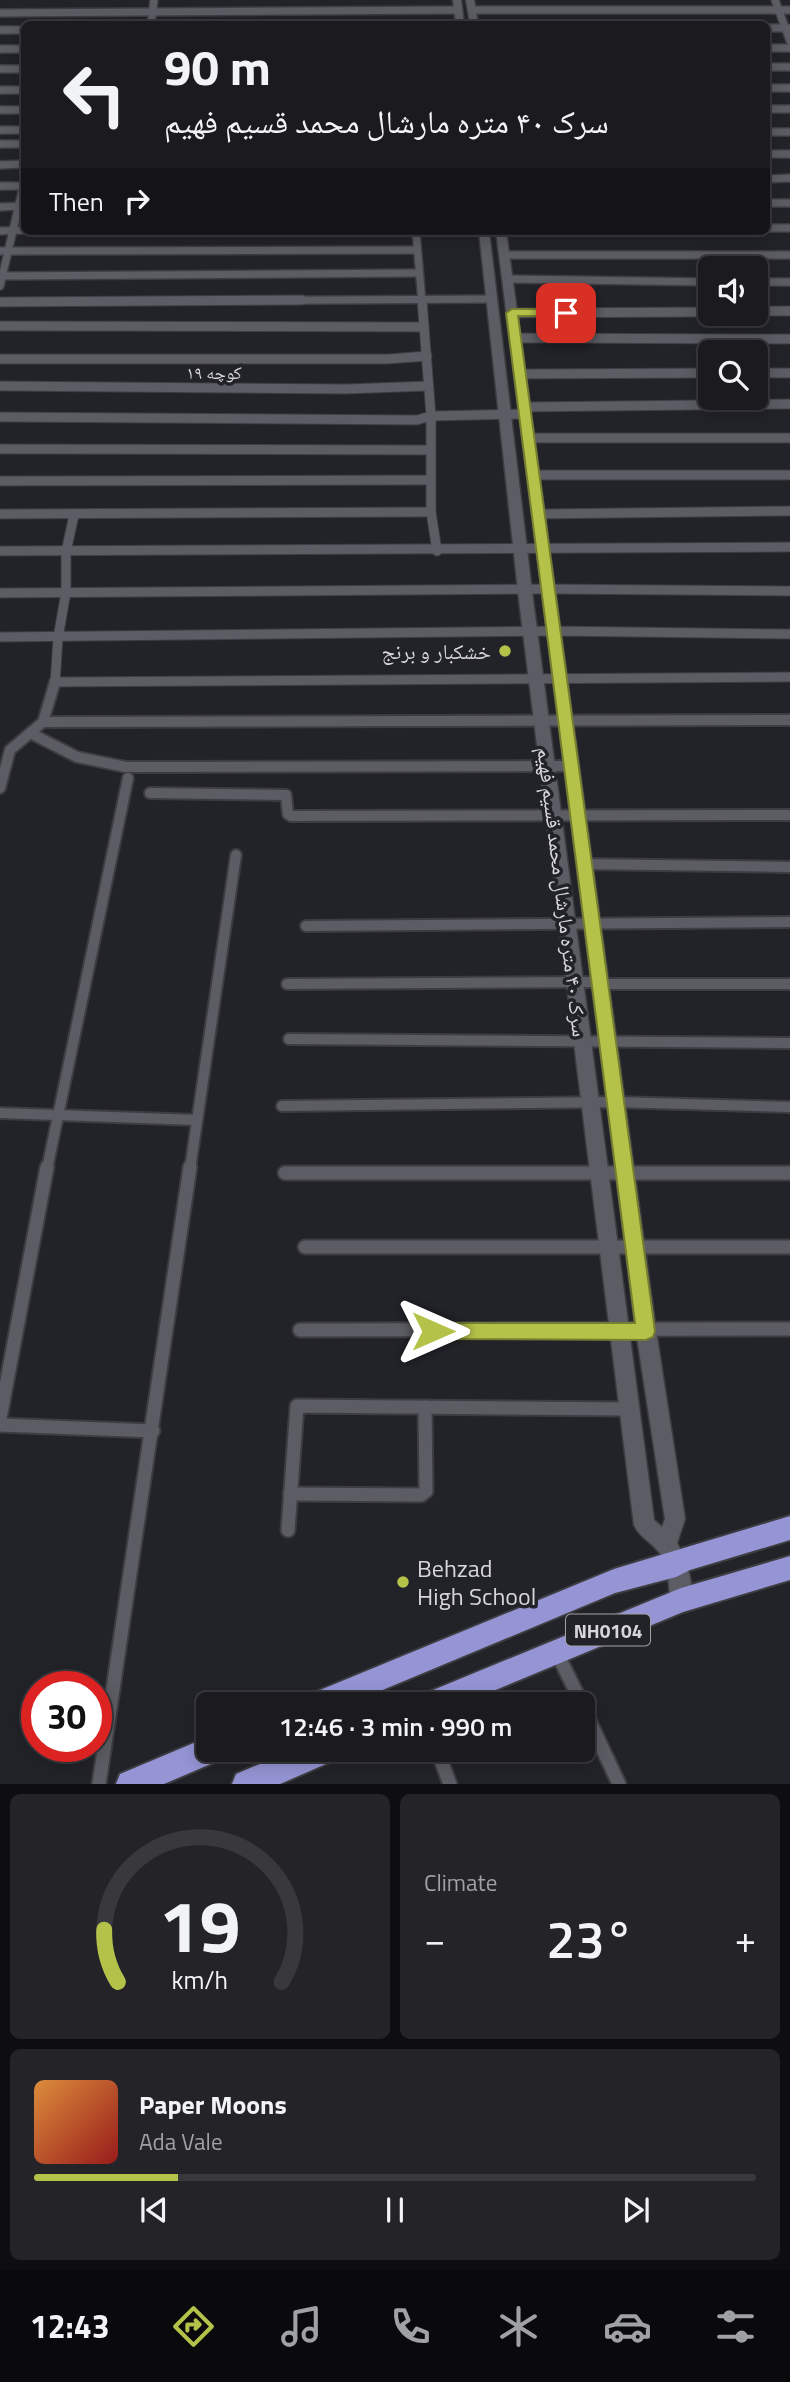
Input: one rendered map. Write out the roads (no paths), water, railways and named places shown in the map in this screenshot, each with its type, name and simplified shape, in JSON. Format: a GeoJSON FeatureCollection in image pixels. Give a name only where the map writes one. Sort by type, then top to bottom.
{"type":"FeatureCollection","features":[{"type":"Feature","properties":{"kind":"highway","name":"NH0104"},"geometry":{"type":"LineString","coordinates":[[347,1692],[672,1553],[682,1560],[790,1528]]}},
{"type":"Feature","properties":{"kind":"highway","name":"NH0104"},"geometry":{"type":"LineString","coordinates":[[461,1692],[681,1601],[790,1568]]}},
{"type":"Feature","properties":{"kind":"highway"},"geometry":{"type":"LineString","coordinates":[[130,1783],[196,1756]]}},
{"type":"Feature","properties":{"kind":"highway"},"geometry":{"type":"LineString","coordinates":[[260,1781],[300,1762]]}},
{"type":"Feature","properties":{"kind":"street"},"geometry":{"type":"LineString","coordinates":[[151,21],[154,0]]}},
{"type":"Feature","properties":{"kind":"street"},"geometry":{"type":"LineString","coordinates":[[775,0],[790,41]]}},
{"type":"Feature","properties":{"kind":"street"},"geometry":{"type":"LineString","coordinates":[[0,13],[458,5]]}},
{"type":"Feature","properties":{"kind":"street"},"geometry":{"type":"LineString","coordinates":[[471,5],[790,10]]}},
{"type":"Feature","properties":{"kind":"street"},"geometry":{"type":"LineString","coordinates":[[0,30],[21,30]]}},
{"type":"Feature","properties":{"kind":"street"},"geometry":{"type":"LineString","coordinates":[[770,48],[790,48]]}},
{"type":"Feature","properties":{"kind":"street"},"geometry":{"type":"LineString","coordinates":[[0,49],[21,49]]}},
{"type":"Feature","properties":{"kind":"street"},"geometry":{"type":"LineString","coordinates":[[770,67],[790,67]]}},
{"type":"Feature","properties":{"kind":"street"},"geometry":{"type":"LineString","coordinates":[[0,69],[21,69]]}},
{"type":"Feature","properties":{"kind":"street"},"geometry":{"type":"LineString","coordinates":[[770,88],[790,88]]}},
{"type":"Feature","properties":{"kind":"street"},"geometry":{"type":"LineString","coordinates":[[0,90],[21,90]]}},
{"type":"Feature","properties":{"kind":"street"},"geometry":{"type":"LineString","coordinates":[[770,109],[790,109]]}},
{"type":"Feature","properties":{"kind":"street"},"geometry":{"type":"LineString","coordinates":[[0,110],[21,110]]}},
{"type":"Feature","properties":{"kind":"street"},"geometry":{"type":"LineString","coordinates":[[0,130],[21,130]]}},
{"type":"Feature","properties":{"kind":"street"},"geometry":{"type":"LineString","coordinates":[[770,132],[790,132]]}},
{"type":"Feature","properties":{"kind":"street"},"geometry":{"type":"LineString","coordinates":[[0,144],[21,144]]}},
{"type":"Feature","properties":{"kind":"street"},"geometry":{"type":"LineString","coordinates":[[770,155],[790,155]]}},
{"type":"Feature","properties":{"kind":"street"},"geometry":{"type":"LineString","coordinates":[[0,165],[21,164]]}},
{"type":"Feature","properties":{"kind":"street"},"geometry":{"type":"LineString","coordinates":[[770,178],[790,178]]}},
{"type":"Feature","properties":{"kind":"street"},"geometry":{"type":"LineString","coordinates":[[0,186],[21,185]]}},
{"type":"Feature","properties":{"kind":"street"},"geometry":{"type":"LineString","coordinates":[[770,203],[790,203]]}},
{"type":"Feature","properties":{"kind":"street"},"geometry":{"type":"LineString","coordinates":[[0,207],[21,206],[4,251],[0,286]]}},
{"type":"Feature","properties":{"kind":"street"},"geometry":{"type":"LineString","coordinates":[[770,228],[790,228]]}},
{"type":"Feature","properties":{"kind":"street"},"geometry":{"type":"LineString","coordinates":[[0,230],[21,230]]}},
{"type":"Feature","properties":{"kind":"street"},"geometry":{"type":"LineString","coordinates":[[416,235],[431,416],[431,512],[437,551]]}},
{"type":"Feature","properties":{"kind":"street","name":"سرک ۴۰ متره مارشال محمد قسیم فهیم"},"geometry":{"type":"LineString","coordinates":[[484,235],[524,589],[644,1525],[672,1553]]}},
{"type":"Feature","properties":{"kind":"street","name":"سرک ۴۰ متره مارشال محمد قسیم فهیم"},"geometry":{"type":"LineString","coordinates":[[502,235],[646,1331],[675,1520],[672,1553],[681,1601]]}},
{"type":"Feature","properties":{"kind":"street"},"geometry":{"type":"LineString","coordinates":[[4,251],[417,250]]}},
{"type":"Feature","properties":{"kind":"street"},"geometry":{"type":"LineString","coordinates":[[504,255],[790,254]]}},
{"type":"Feature","properties":{"kind":"street"},"geometry":{"type":"LineString","coordinates":[[1,276],[419,273]]}},
{"type":"Feature","properties":{"kind":"street"},"geometry":{"type":"LineString","coordinates":[[507,279],[698,282]]}},
{"type":"Feature","properties":{"kind":"street"},"geometry":{"type":"LineString","coordinates":[[768,282],[790,282]]}},
{"type":"Feature","properties":{"kind":"street"},"geometry":{"type":"LineString","coordinates":[[0,302],[492,299]]}},
{"type":"Feature","properties":{"kind":"street"},"geometry":{"type":"LineString","coordinates":[[768,311],[790,311]]}},
{"type":"Feature","properties":{"kind":"street"},"geometry":{"type":"LineString","coordinates":[[512,313],[698,312]]}},
{"type":"Feature","properties":{"kind":"street"},"geometry":{"type":"LineString","coordinates":[[0,326],[425,327]]}},
{"type":"Feature","properties":{"kind":"street"},"geometry":{"type":"LineString","coordinates":[[515,338],[790,339]]}},
{"type":"Feature","properties":{"kind":"street"},"geometry":{"type":"LineString","coordinates":[[0,359],[388,359],[427,356]]}},
{"type":"Feature","properties":{"kind":"street"},"geometry":{"type":"LineString","coordinates":[[520,374],[698,373]]}},
{"type":"Feature","properties":{"kind":"street"},"geometry":{"type":"LineString","coordinates":[[768,373],[790,373]]}},
{"type":"Feature","properties":{"kind":"street","name":"کوچه ۱۹"},"geometry":{"type":"LineString","coordinates":[[0,386],[346,389],[428,386]]}},
{"type":"Feature","properties":{"kind":"street"},"geometry":{"type":"LineString","coordinates":[[0,417],[417,419],[431,416],[505,414],[524,410],[790,404]]}},
{"type":"Feature","properties":{"kind":"street"},"geometry":{"type":"LineString","coordinates":[[528,438],[790,438]]}},
{"type":"Feature","properties":{"kind":"street"},"geometry":{"type":"LineString","coordinates":[[0,449],[430,450]]}},
{"type":"Feature","properties":{"kind":"street"},"geometry":{"type":"LineString","coordinates":[[533,474],[790,475]]}},
{"type":"Feature","properties":{"kind":"street"},"geometry":{"type":"LineString","coordinates":[[0,481],[430,480]]}},
{"type":"Feature","properties":{"kind":"street"},"geometry":{"type":"LineString","coordinates":[[538,514],[790,511]]}},
{"type":"Feature","properties":{"kind":"street"},"geometry":{"type":"LineString","coordinates":[[0,514],[431,512]]}},
{"type":"Feature","properties":{"kind":"street"},"geometry":{"type":"LineString","coordinates":[[0,788],[10,750],[43,722],[55,688],[58,638],[66,592],[66,552],[74,515]]}},
{"type":"Feature","properties":{"kind":"street"},"geometry":{"type":"LineString","coordinates":[[0,551],[520,551],[790,547]]}},
{"type":"Feature","properties":{"kind":"street"},"geometry":{"type":"LineString","coordinates":[[0,593],[524,589],[790,592]]}},
{"type":"Feature","properties":{"kind":"street"},"geometry":{"type":"LineString","coordinates":[[0,637],[554,631],[790,634]]}},
{"type":"Feature","properties":{"kind":"street"},"geometry":{"type":"LineString","coordinates":[[54,682],[536,676],[790,677]]}},
{"type":"Feature","properties":{"kind":"street"},"geometry":{"type":"LineString","coordinates":[[43,722],[790,719]]}},
{"type":"Feature","properties":{"kind":"street"},"geometry":{"type":"LineString","coordinates":[[32,734],[52,748],[79,760],[126,767],[571,766]]}},
{"type":"Feature","properties":{"kind":"street"},"geometry":{"type":"LineString","coordinates":[[0,1418],[57,1116],[128,778]]}},
{"type":"Feature","properties":{"kind":"street"},"geometry":{"type":"LineString","coordinates":[[150,793],[286,795],[288,814],[291,816],[578,813],[790,815]]}},
{"type":"Feature","properties":{"kind":"street"},"geometry":{"type":"LineString","coordinates":[[99,1783],[236,855]]}},
{"type":"Feature","properties":{"kind":"street"},"geometry":{"type":"LineString","coordinates":[[584,864],[790,867]]}},
{"type":"Feature","properties":{"kind":"street"},"geometry":{"type":"LineString","coordinates":[[306,926],[790,922]]}},
{"type":"Feature","properties":{"kind":"street"},"geometry":{"type":"LineString","coordinates":[[287,984],[790,984]]}},
{"type":"Feature","properties":{"kind":"street"},"geometry":{"type":"LineString","coordinates":[[289,1040],[583,1044],[790,1043]]}},
{"type":"Feature","properties":{"kind":"street"},"geometry":{"type":"LineString","coordinates":[[282,1107],[615,1101],[790,1107]]}},
{"type":"Feature","properties":{"kind":"street"},"geometry":{"type":"LineString","coordinates":[[0,1113],[197,1120]]}},
{"type":"Feature","properties":{"kind":"street"},"geometry":{"type":"LineString","coordinates":[[285,1173],[790,1173]]}},
{"type":"Feature","properties":{"kind":"street"},"geometry":{"type":"LineString","coordinates":[[305,1247],[790,1247]]}},
{"type":"Feature","properties":{"kind":"street"},"geometry":{"type":"LineString","coordinates":[[300,1331],[790,1329]]}},
{"type":"Feature","properties":{"kind":"street"},"geometry":{"type":"LineString","coordinates":[[288,1530],[297,1406],[629,1409]]}},
{"type":"Feature","properties":{"kind":"street"},"geometry":{"type":"LineString","coordinates":[[290,1494],[426,1492],[425,1407]]}},
{"type":"Feature","properties":{"kind":"street"},"geometry":{"type":"LineString","coordinates":[[0,1425],[153,1431]]}},
{"type":"Feature","properties":{"kind":"street"},"geometry":{"type":"LineString","coordinates":[[557,1653],[575,1692]]}},
{"type":"Feature","properties":{"kind":"street"},"geometry":{"type":"LineString","coordinates":[[595,1733],[619,1783]]}},
{"type":"Feature","properties":{"kind":"street"},"geometry":{"type":"LineString","coordinates":[[442,1762],[450,1783]]}},
{"type":"Feature","properties":{"kind":"place","name":"خشکبار و برنج"},"geometry":{"type":"Point","coordinates":[505,651]}},
{"type":"Feature","properties":{"kind":"place","name":"Behzad High School"},"geometry":{"type":"Point","coordinates":[403,1582]}}]}
